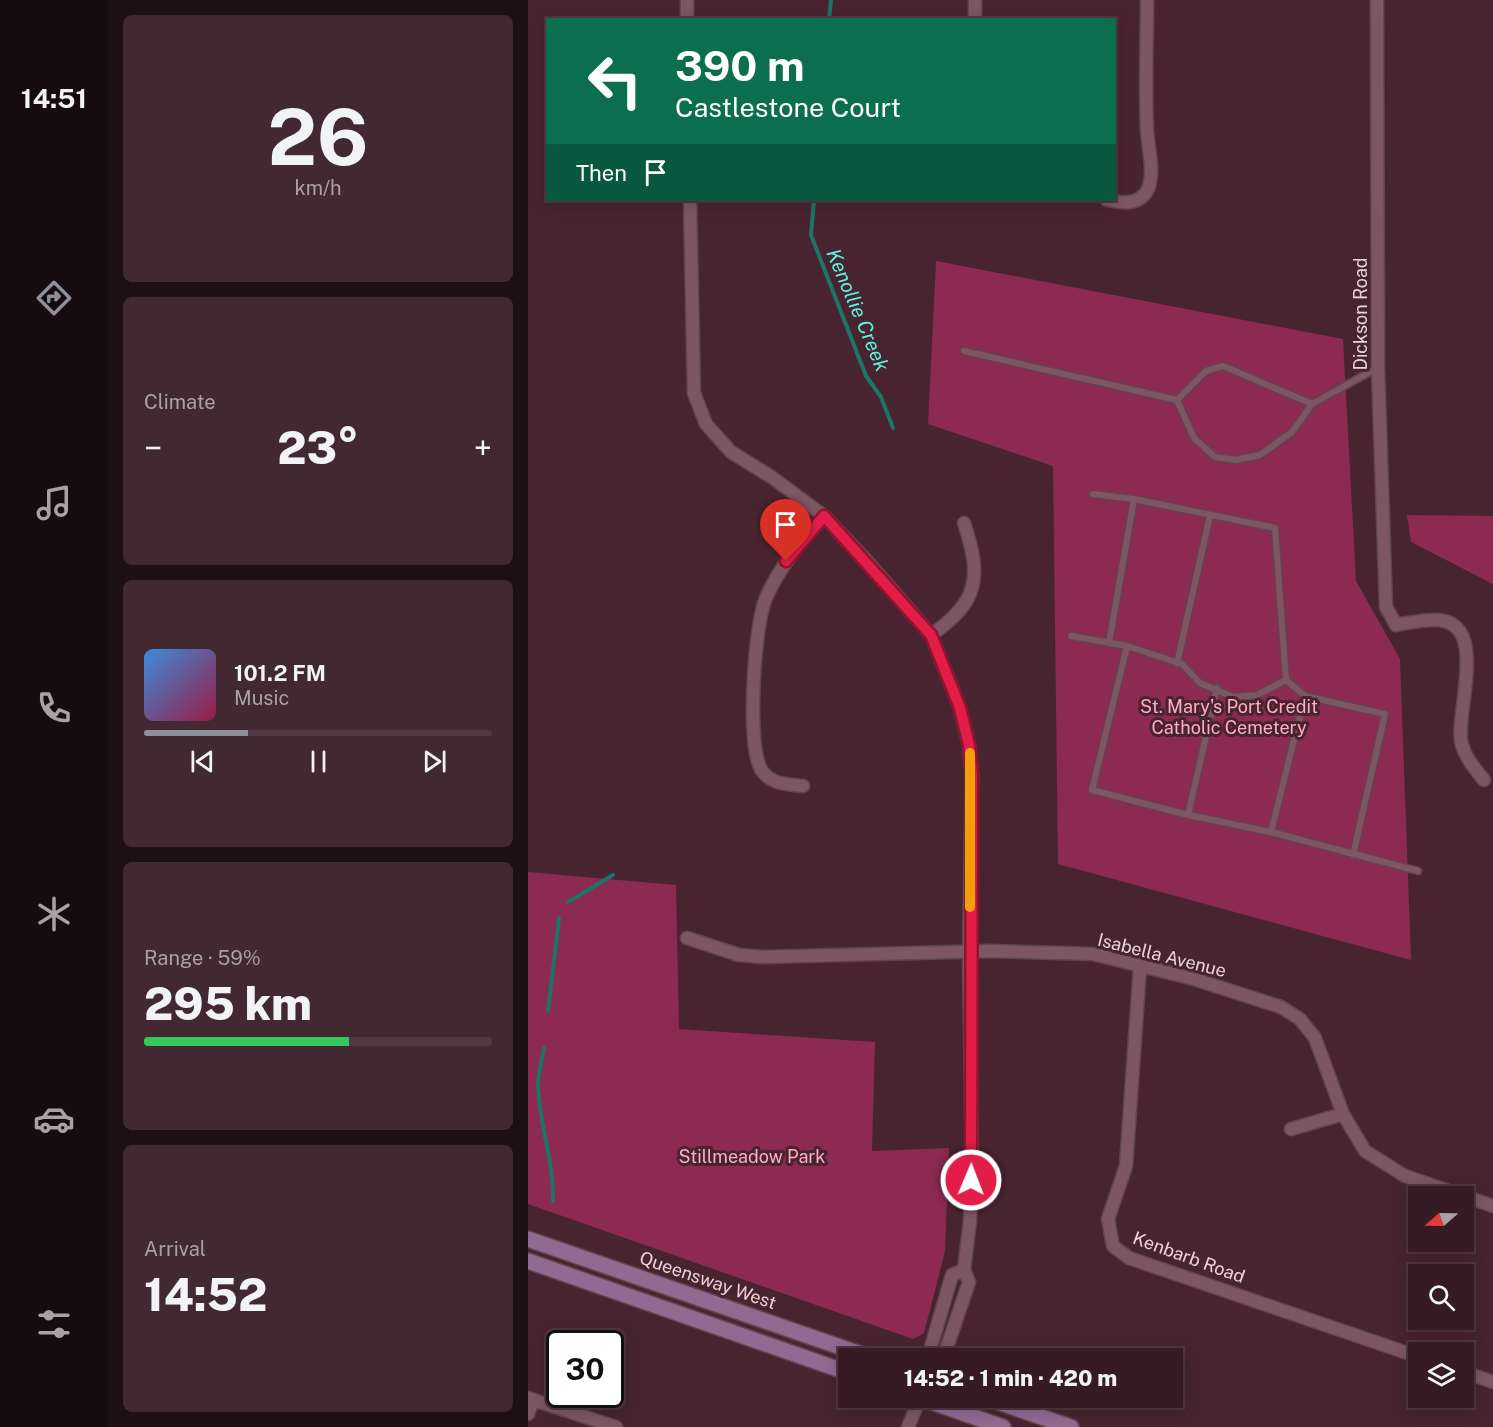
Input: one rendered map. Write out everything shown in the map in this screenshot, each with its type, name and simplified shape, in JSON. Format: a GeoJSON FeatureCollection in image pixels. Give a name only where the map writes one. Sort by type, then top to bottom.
{"type":"FeatureCollection","features":[{"type":"Feature","properties":{"kind":"main road","name":"Queensway West"},"geometry":{"type":"LineString","coordinates":[[528,1239],[843,1348]]}},
{"type":"Feature","properties":{"kind":"main road"},"geometry":{"type":"LineString","coordinates":[[528,1261],[838,1369]]}},
{"type":"Feature","properties":{"kind":"main road"},"geometry":{"type":"LineString","coordinates":[[949,1408],[1003,1427]]}},
{"type":"Feature","properties":{"kind":"main road"},"geometry":{"type":"LineString","coordinates":[[1015,1408],[1071,1427]]}},
{"type":"Feature","properties":{"kind":"street"},"geometry":{"type":"LineString","coordinates":[[687,0],[687,18]]}},
{"type":"Feature","properties":{"kind":"street"},"geometry":{"type":"LineString","coordinates":[[975,0],[975,18]]}},
{"type":"Feature","properties":{"kind":"street"},"geometry":{"type":"LineString","coordinates":[[1114,201],[1127,203],[1143,196],[1148,188],[1150,172],[1147,129],[1147,0]]}},
{"type":"Feature","properties":{"kind":"street","name":"Dickson Road"},"geometry":{"type":"LineString","coordinates":[[1377,0],[1378,368],[1386,607],[1396,625],[1439,620],[1457,631],[1464,642],[1467,682],[1461,744],[1484,780]]}},
{"type":"Feature","properties":{"kind":"street"},"geometry":{"type":"LineString","coordinates":[[690,201],[693,393],[706,424],[716,437],[747,464],[773,478],[824,516],[931,635],[960,708],[969,745],[972,775],[969,953],[972,1160],[964,1270],[969,1282],[947,1348]]}},
{"type":"Feature","properties":{"kind":"street"},"geometry":{"type":"LineString","coordinates":[[803,786],[776,783],[763,772],[758,764],[754,742],[756,645],[758,623],[774,581],[786,561],[824,516]]}},
{"type":"Feature","properties":{"kind":"street"},"geometry":{"type":"LineString","coordinates":[[931,635],[954,619],[965,606],[974,585],[974,553],[964,523]]}},
{"type":"Feature","properties":{"kind":"street","name":"Isabella Avenue"},"geometry":{"type":"LineString","coordinates":[[687,938],[739,955],[763,957],[969,953],[1093,954],[1194,979],[1252,997],[1281,1007],[1300,1019],[1315,1038],[1343,1114],[1365,1151],[1378,1162],[1405,1176],[1493,1206]]}},
{"type":"Feature","properties":{"kind":"street","name":"Kenbarb Road"},"geometry":{"type":"LineString","coordinates":[[1140,967],[1126,1166],[1107,1219],[1113,1246],[1129,1258],[1408,1353]]}},
{"type":"Feature","properties":{"kind":"street"},"geometry":{"type":"LineString","coordinates":[[1291,1130],[1343,1114]]}},
{"type":"Feature","properties":{"kind":"street"},"geometry":{"type":"LineString","coordinates":[[931,1348],[952,1275],[964,1270]]}},
{"type":"Feature","properties":{"kind":"street"},"geometry":{"type":"LineString","coordinates":[[1474,1375],[1493,1382]]}},
{"type":"Feature","properties":{"kind":"street"},"geometry":{"type":"LineString","coordinates":[[528,1414],[530,1399],[616,1427]]}},
{"type":"Feature","properties":{"kind":"street"},"geometry":{"type":"LineString","coordinates":[[908,1427],[916,1408]]}},
{"type":"Feature","properties":{"kind":"lane"},"geometry":{"type":"LineString","coordinates":[[964,351],[1177,400]]}},
{"type":"Feature","properties":{"kind":"lane"},"geometry":{"type":"LineString","coordinates":[[1177,400],[1206,371],[1222,366],[1312,404]]}},
{"type":"Feature","properties":{"kind":"lane"},"geometry":{"type":"LineString","coordinates":[[1177,400],[1194,438],[1215,457],[1236,460],[1260,455],[1292,432],[1312,404],[1378,368]]}},
{"type":"Feature","properties":{"kind":"lane"},"geometry":{"type":"LineString","coordinates":[[1093,494],[1275,528],[1286,680],[1305,696],[1385,714],[1353,855]]}},
{"type":"Feature","properties":{"kind":"lane"},"geometry":{"type":"LineString","coordinates":[[1109,643],[1134,500]]}},
{"type":"Feature","properties":{"kind":"lane"},"geometry":{"type":"LineString","coordinates":[[1177,663],[1210,516]]}},
{"type":"Feature","properties":{"kind":"lane"},"geometry":{"type":"LineString","coordinates":[[1071,636],[1127,646],[1182,664],[1200,683],[1217,688],[1233,697],[1257,694],[1286,680]]}},
{"type":"Feature","properties":{"kind":"lane"},"geometry":{"type":"LineString","coordinates":[[1127,646],[1092,790],[1188,815],[1271,832],[1418,872]]}},
{"type":"Feature","properties":{"kind":"lane"},"geometry":{"type":"LineString","coordinates":[[1188,815],[1217,688]]}},
{"type":"Feature","properties":{"kind":"lane"},"geometry":{"type":"LineString","coordinates":[[1271,832],[1305,696]]}},
{"type":"Feature","properties":{"kind":"green space","name":"St. Mary's Port Credit Catholic Cemetery"},"geometry":{"type":"Polygon","coordinates":[[[936,261],[1343,339],[1356,581],[1400,659],[1411,960],[1058,864],[1053,466],[928,424],[936,261]]]}},
{"type":"Feature","properties":{"kind":"green space"},"geometry":{"type":"Polygon","coordinates":[[[1407,515],[1493,516],[1493,584],[1411,542],[1407,515]]]}},
{"type":"Feature","properties":{"kind":"green space","name":"Stillmeadow Park"},"geometry":{"type":"Polygon","coordinates":[[[528,872],[676,885],[679,1029],[875,1042],[872,1151],[949,1148],[945,1251],[924,1333],[913,1339],[528,1204],[528,872]]]}},
{"type":"Feature","properties":{"kind":"waterway","name":"Kenollie Creek"},"geometry":{"type":"LineString","coordinates":[[829,18],[831,0]]}},
{"type":"Feature","properties":{"kind":"waterway","name":"Kenollie Creek"},"geometry":{"type":"LineString","coordinates":[[814,201],[811,235],[866,376],[881,397],[893,428]]}},
{"type":"Feature","properties":{"kind":"waterway","name":"Kenollie Creek"},"geometry":{"type":"LineString","coordinates":[[568,902],[613,875]]}},
{"type":"Feature","properties":{"kind":"waterway","name":"Kenollie Creek"},"geometry":{"type":"LineString","coordinates":[[548,1011],[559,918]]}},
{"type":"Feature","properties":{"kind":"waterway","name":"Kenollie Creek"},"geometry":{"type":"LineString","coordinates":[[544,1048],[538,1085],[553,1186],[553,1201]]}},
{"type":"Feature","properties":{"kind":"slow traffic"},"geometry":{"type":"LineString","coordinates":[[970,753],[972,775],[970,907]]}},
{"type":"Feature","properties":{"kind":"route"},"geometry":{"type":"LineString","coordinates":[[786,561],[824,516],[867,561],[931,635],[960,708],[969,745],[972,775],[969,953],[971,1180]]}}]}
